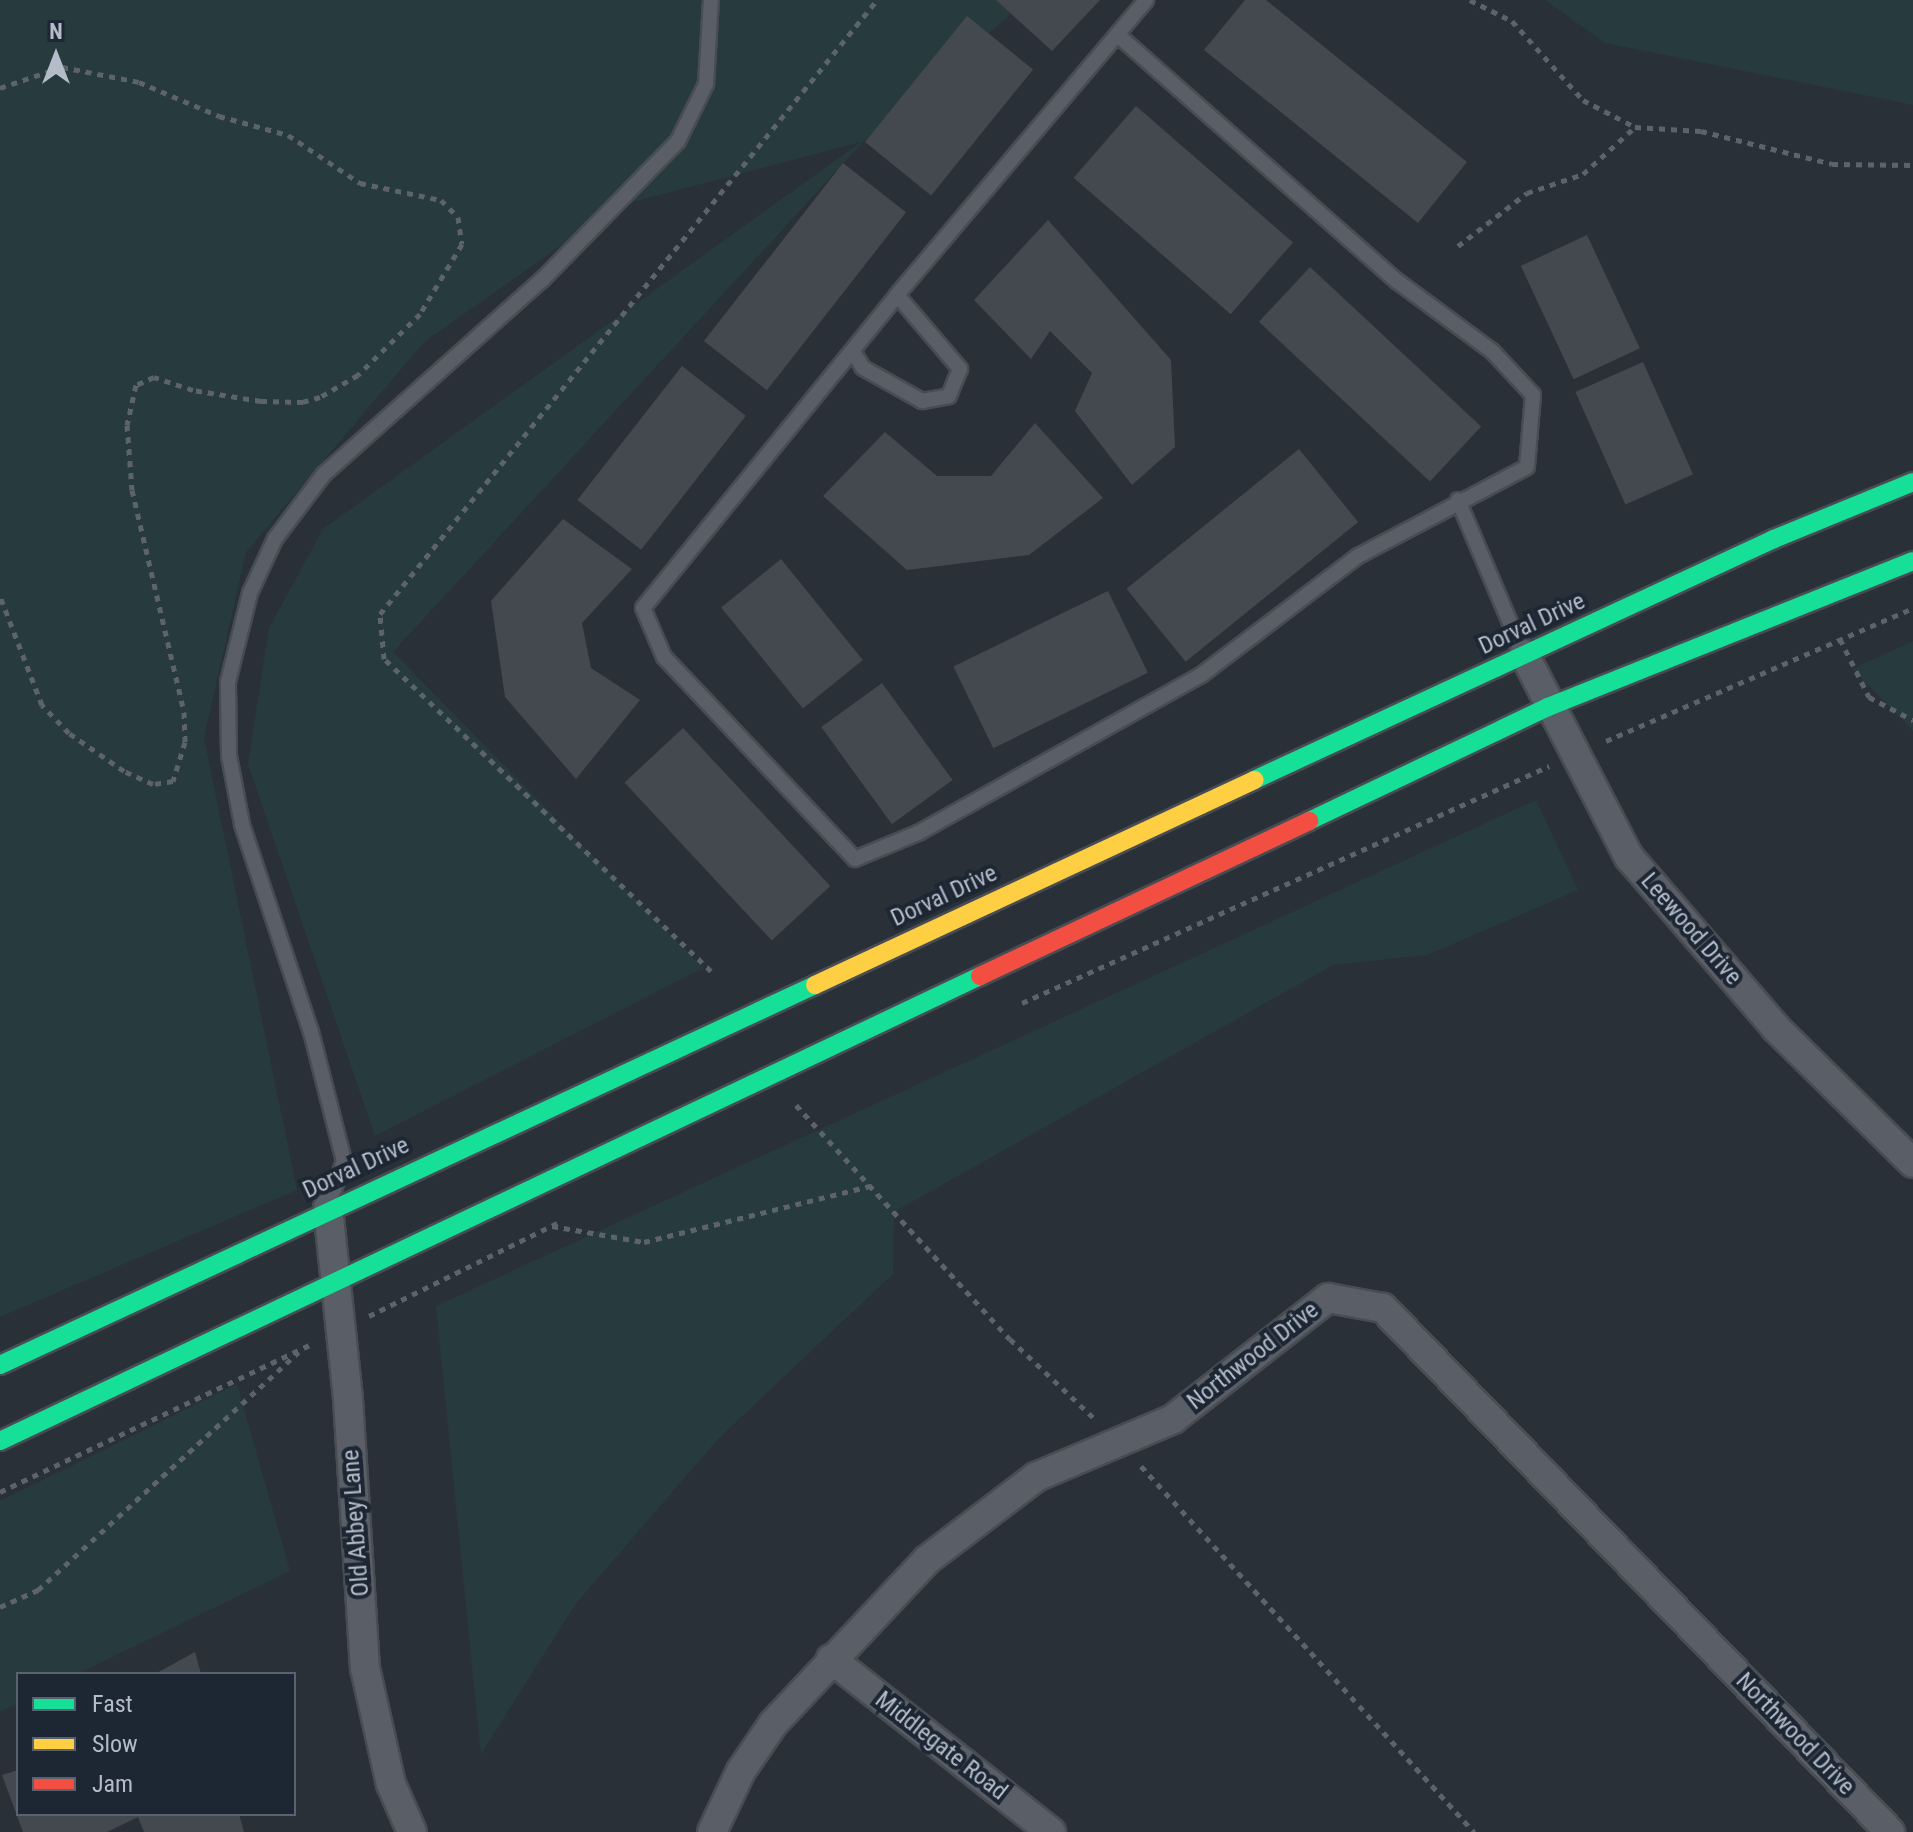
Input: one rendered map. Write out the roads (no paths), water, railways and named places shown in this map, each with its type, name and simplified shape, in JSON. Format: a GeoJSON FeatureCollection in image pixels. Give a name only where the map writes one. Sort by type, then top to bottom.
{"type":"FeatureCollection","features":[{"type":"Feature","properties":{"kind":"main road","name":"Dorval Drive"},"geometry":{"type":"LineString","coordinates":[[0,1365],[328,1208],[1524,654],[1774,539],[1913,482]]}},
{"type":"Feature","properties":{"kind":"main road"},"geometry":{"type":"LineString","coordinates":[[0,1441],[1548,707],[1913,561]]}},
{"type":"Feature","properties":{"kind":"street","name":"Leewood Drive"},"geometry":{"type":"LineString","coordinates":[[1524,654],[1573,756],[1629,857],[1776,1028],[1913,1163]]}},
{"type":"Feature","properties":{"kind":"street","name":"Old Abbey Lane"},"geometry":{"type":"LineString","coordinates":[[328,1208],[365,1668],[391,1784],[412,1832]]}},
{"type":"Feature","properties":{"kind":"street","name":"Northwood Drive"},"geometry":{"type":"LineString","coordinates":[[712,1832],[741,1771],[773,1724],[927,1560],[1010,1493],[1075,1459],[1173,1419],[1328,1298],[1383,1308],[1890,1832]]}},
{"type":"Feature","properties":{"kind":"street","name":"Middlegate Road"},"geometry":{"type":"LineString","coordinates":[[831,1659],[1051,1832]]}},
{"type":"Feature","properties":{"kind":"lane"},"geometry":{"type":"LineString","coordinates":[[328,1208],[344,1161],[311,1032],[242,824],[229,756],[228,682],[250,593],[275,539],[324,474],[542,280],[678,141],[706,84],[711,0]]}},
{"type":"Feature","properties":{"kind":"lane"},"geometry":{"type":"LineString","coordinates":[[1120,37],[1397,281],[1492,351],[1533,395],[1527,467],[1458,500],[1358,556],[1201,675],[918,833],[855,859],[664,657],[643,608],[854,353],[897,295],[1120,37],[1146,0]]}},
{"type":"Feature","properties":{"kind":"lane"},"geometry":{"type":"LineString","coordinates":[[854,353],[863,368],[922,401],[949,396],[960,369],[897,295]]}},
{"type":"Feature","properties":{"kind":"lane"},"geometry":{"type":"LineString","coordinates":[[1458,500],[1524,654]]}}]}
